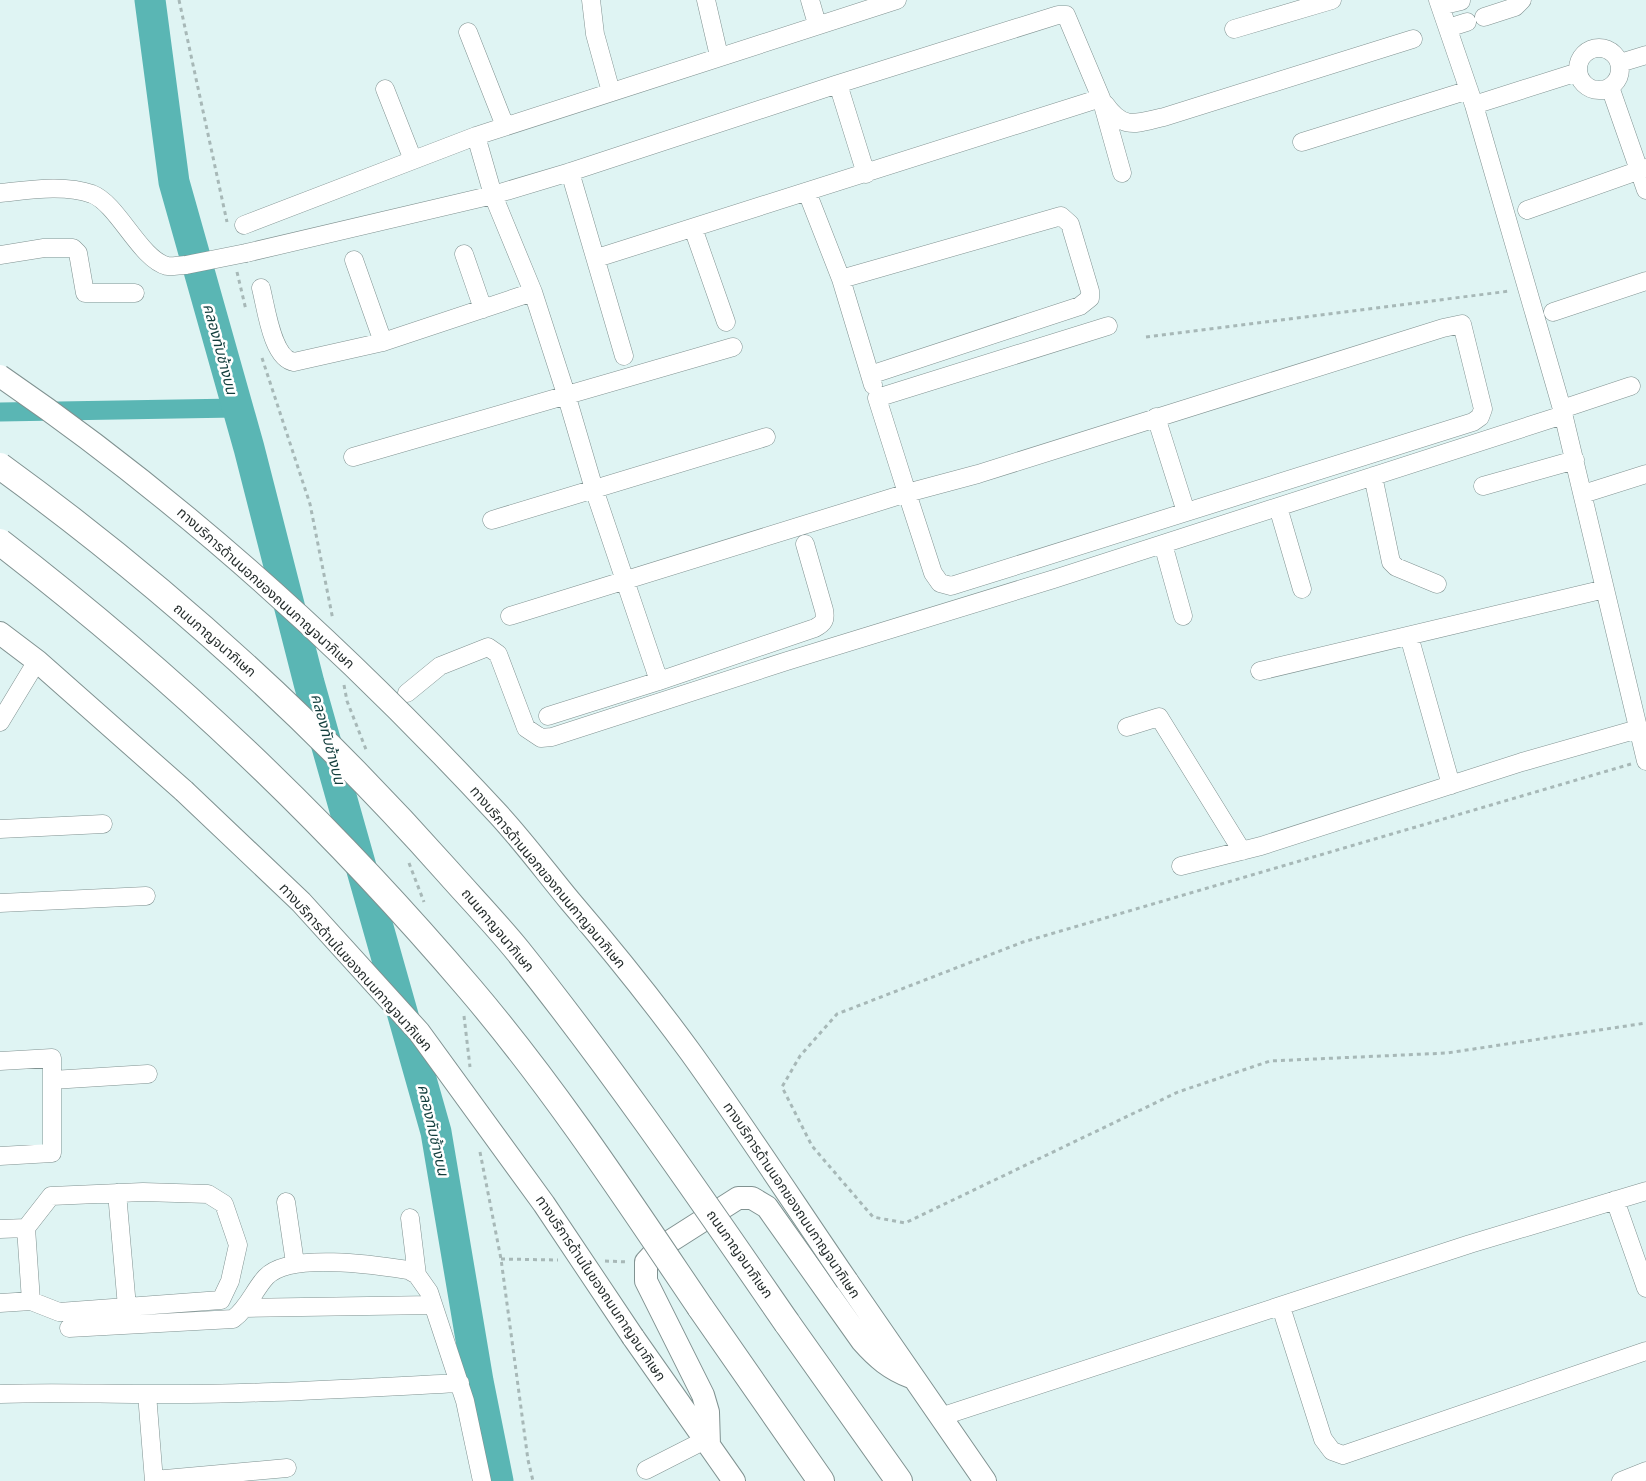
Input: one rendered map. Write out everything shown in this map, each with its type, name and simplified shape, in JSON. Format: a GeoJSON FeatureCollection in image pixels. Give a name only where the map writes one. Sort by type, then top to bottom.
{"type":"FeatureCollection","features":[{"type":"Feature","properties":{"kind":"highway","name":"ถนนกาญจนาภิเษก"},"geometry":{"type":"LineString","coordinates":[[0,466],[89,533],[216,639],[341,757],[400,818],[517,950],[646,1118],[787,1323],[899,1481]]}},
{"type":"Feature","properties":{"kind":"highway"},"geometry":{"type":"LineString","coordinates":[[0,542],[51,581],[176,685],[298,801],[356,860],[471,990],[598,1156],[821,1481]]}},
{"type":"Feature","properties":{"kind":"main road","name":"ทางบริการด้านนอกของถนนกาญจนาภิเษก"},"geometry":{"type":"LineString","coordinates":[[0,376],[76,427],[138,476],[278,594],[364,675],[500,816],[608,946],[691,1052],[911,1377],[985,1481]]}},
{"type":"Feature","properties":{"kind":"main road","name":"ทางบริการด้านในของถนนกาญจนาภิเษก"},"geometry":{"type":"LineString","coordinates":[[0,633],[37,661],[184,792],[301,902],[419,1032],[544,1204],[633,1337],[734,1481]]}},
{"type":"Feature","properties":{"kind":"main road"},"geometry":{"type":"LineString","coordinates":[[707,1442],[708,1412],[703,1395],[646,1281],[646,1262],[658,1249],[738,1198],[752,1198],[767,1207],[862,1341],[879,1360],[892,1370],[911,1377]]}},
{"type":"Feature","properties":{"kind":"street"},"geometry":{"type":"LineString","coordinates":[[591,0],[595,34],[611,92]]}},
{"type":"Feature","properties":{"kind":"street"},"geometry":{"type":"LineString","coordinates":[[706,0],[719,56]]}},
{"type":"Feature","properties":{"kind":"street"},"geometry":{"type":"LineString","coordinates":[[810,0],[817,24]]}},
{"type":"Feature","properties":{"kind":"street"},"geometry":{"type":"LineString","coordinates":[[237,228],[476,136],[817,24],[897,0]]}},
{"type":"Feature","properties":{"kind":"street"},"geometry":{"type":"LineString","coordinates":[[1234,29],[1332,0]]}},
{"type":"Feature","properties":{"kind":"street"},"geometry":{"type":"LineString","coordinates":[[1448,28],[1515,7],[1522,0]]}},
{"type":"Feature","properties":{"kind":"street"},"geometry":{"type":"LineString","coordinates":[[1461,1],[1439,3],[1471,97],[1563,412],[1646,760]]}},
{"type":"Feature","properties":{"kind":"street"},"geometry":{"type":"LineString","coordinates":[[0,193],[55,189],[93,195],[113,212],[133,236],[158,260],[166,266],[186,265],[246,253],[493,194],[570,172],[838,84],[1064,14],[1068,17],[1101,98],[1122,173]]}},
{"type":"Feature","properties":{"kind":"street"},"geometry":{"type":"LineString","coordinates":[[468,32],[505,126]]}},
{"type":"Feature","properties":{"kind":"street"},"geometry":{"type":"LineString","coordinates":[[1101,98],[1116,119],[1126,123],[1138,122],[1164,116],[1413,39]]}},
{"type":"Feature","properties":{"kind":"street"},"geometry":{"type":"LineString","coordinates":[[1599,47],[1612,52],[1620,64],[1619,77],[1610,88],[1596,90],[1590,88],[1584,84],[1578,72],[1581,58],[1585,53],[1599,47]]}},
{"type":"Feature","properties":{"kind":"street"},"geometry":{"type":"LineString","coordinates":[[1620,64],[1646,55]]}},
{"type":"Feature","properties":{"kind":"street"},"geometry":{"type":"LineString","coordinates":[[1302,142],[1471,97],[1578,72]]}},
{"type":"Feature","properties":{"kind":"street"},"geometry":{"type":"LineString","coordinates":[[838,84],[866,174]]}},
{"type":"Feature","properties":{"kind":"street"},"geometry":{"type":"LineString","coordinates":[[1610,88],[1643,169],[1646,190]]}},
{"type":"Feature","properties":{"kind":"street"},"geometry":{"type":"LineString","coordinates":[[385,90],[413,160]]}},
{"type":"Feature","properties":{"kind":"street"},"geometry":{"type":"LineString","coordinates":[[596,258],[1101,98]]}},
{"type":"Feature","properties":{"kind":"street"},"geometry":{"type":"LineString","coordinates":[[476,136],[493,194],[532,292],[566,394],[594,489],[659,680]]}},
{"type":"Feature","properties":{"kind":"street"},"geometry":{"type":"LineString","coordinates":[[1527,210],[1643,169]]}},
{"type":"Feature","properties":{"kind":"street"},"geometry":{"type":"LineString","coordinates":[[570,172],[624,356]]}},
{"type":"Feature","properties":{"kind":"street"},"geometry":{"type":"LineString","coordinates":[[510,616],[907,492],[978,474],[1443,328],[1462,324],[1483,409],[1480,417],[1473,422],[951,586],[940,583],[933,573],[907,492],[878,398],[870,375],[841,279],[807,192]]}},
{"type":"Feature","properties":{"kind":"street"},"geometry":{"type":"LineString","coordinates":[[841,279],[1061,216],[1070,224],[1090,291],[1090,298],[1080,306],[870,375]]}},
{"type":"Feature","properties":{"kind":"street"},"geometry":{"type":"LineString","coordinates":[[693,228],[726,322]]}},
{"type":"Feature","properties":{"kind":"street"},"geometry":{"type":"LineString","coordinates":[[0,255],[44,248],[73,248],[78,253],[86,292],[134,293]]}},
{"type":"Feature","properties":{"kind":"street"},"geometry":{"type":"LineString","coordinates":[[464,254],[482,309]]}},
{"type":"Feature","properties":{"kind":"street"},"geometry":{"type":"LineString","coordinates":[[354,260],[383,342]]}},
{"type":"Feature","properties":{"kind":"street"},"geometry":{"type":"LineString","coordinates":[[1552,312],[1646,281]]}},
{"type":"Feature","properties":{"kind":"street"},"geometry":{"type":"LineString","coordinates":[[261,288],[277,349],[288,362],[383,342],[532,292]]}},
{"type":"Feature","properties":{"kind":"street"},"geometry":{"type":"LineString","coordinates":[[878,398],[1108,326]]}},
{"type":"Feature","properties":{"kind":"street"},"geometry":{"type":"LineString","coordinates":[[353,457],[734,347]]}},
{"type":"Feature","properties":{"kind":"street"},"geometry":{"type":"LineString","coordinates":[[407,693],[440,666],[488,647],[498,654],[526,728],[541,738],[552,737],[1278,507],[1563,412],[1631,386]]}},
{"type":"Feature","properties":{"kind":"street"},"geometry":{"type":"LineString","coordinates":[[1156,417],[1186,512]]}},
{"type":"Feature","properties":{"kind":"street"},"geometry":{"type":"LineString","coordinates":[[492,520],[766,437]]}},
{"type":"Feature","properties":{"kind":"street"},"geometry":{"type":"LineString","coordinates":[[1483,486],[1575,460]]}},
{"type":"Feature","properties":{"kind":"street"},"geometry":{"type":"LineString","coordinates":[[1583,494],[1646,474]]}},
{"type":"Feature","properties":{"kind":"street"},"geometry":{"type":"LineString","coordinates":[[1373,476],[1391,562],[1396,567],[1437,584]]}},
{"type":"Feature","properties":{"kind":"street"},"geometry":{"type":"LineString","coordinates":[[1278,507],[1302,589]]}},
{"type":"Feature","properties":{"kind":"street"},"geometry":{"type":"LineString","coordinates":[[548,716],[815,628],[822,624],[826,618],[805,544]]}},
{"type":"Feature","properties":{"kind":"street"},"geometry":{"type":"LineString","coordinates":[[1163,544],[1183,616]]}},
{"type":"Feature","properties":{"kind":"street"},"geometry":{"type":"LineString","coordinates":[[1260,671],[1605,589]]}},
{"type":"Feature","properties":{"kind":"street"},"geometry":{"type":"LineString","coordinates":[[1409,636],[1451,785]]}},
{"type":"Feature","properties":{"kind":"street"},"geometry":{"type":"LineString","coordinates":[[0,722],[37,661]]}},
{"type":"Feature","properties":{"kind":"street"},"geometry":{"type":"LineString","coordinates":[[1127,727],[1159,717],[1242,851]]}},
{"type":"Feature","properties":{"kind":"street"},"geometry":{"type":"LineString","coordinates":[[1181,866],[1242,851],[1522,762],[1638,729]]}},
{"type":"Feature","properties":{"kind":"street"},"geometry":{"type":"LineString","coordinates":[[0,829],[103,824]]}},
{"type":"Feature","properties":{"kind":"street"},"geometry":{"type":"LineString","coordinates":[[0,903],[146,896]]}},
{"type":"Feature","properties":{"kind":"street"},"geometry":{"type":"LineString","coordinates":[[0,1061],[52,1058],[52,1153],[0,1156]]}},
{"type":"Feature","properties":{"kind":"street"},"geometry":{"type":"LineString","coordinates":[[52,1080],[148,1074]]}},
{"type":"Feature","properties":{"kind":"street"},"geometry":{"type":"LineString","coordinates":[[940,1417],[1470,1244],[1646,1191]]}},
{"type":"Feature","properties":{"kind":"street"},"geometry":{"type":"LineString","coordinates":[[117,1193],[127,1307]]}},
{"type":"Feature","properties":{"kind":"street"},"geometry":{"type":"LineString","coordinates":[[0,1302],[31,1301],[60,1312],[221,1300],[230,1281],[238,1245],[224,1204],[208,1194],[117,1193],[51,1196],[26,1228],[31,1301]]}},
{"type":"Feature","properties":{"kind":"street"},"geometry":{"type":"LineString","coordinates":[[1615,1200],[1646,1288]]}},
{"type":"Feature","properties":{"kind":"street"},"geometry":{"type":"LineString","coordinates":[[286,1202],[294,1263]]}},
{"type":"Feature","properties":{"kind":"street"},"geometry":{"type":"LineString","coordinates":[[410,1218],[417,1274],[429,1292],[460,1383],[482,1481]]}},
{"type":"Feature","properties":{"kind":"street"},"geometry":{"type":"LineString","coordinates":[[0,1229],[26,1228]]}},
{"type":"Feature","properties":{"kind":"street"},"geometry":{"type":"LineString","coordinates":[[69,1328],[233,1319],[245,1308],[266,1277],[275,1270],[294,1263],[312,1262],[392,1268],[408,1270],[417,1274]]}},
{"type":"Feature","properties":{"kind":"street"},"geometry":{"type":"LineString","coordinates":[[245,1308],[433,1305]]}},
{"type":"Feature","properties":{"kind":"street"},"geometry":{"type":"LineString","coordinates":[[1281,1307],[1323,1439],[1332,1451],[1343,1455],[1646,1351]]}},
{"type":"Feature","properties":{"kind":"street"},"geometry":{"type":"LineString","coordinates":[[0,1394],[69,1392],[147,1394],[282,1392],[460,1383]]}},
{"type":"Feature","properties":{"kind":"street"},"geometry":{"type":"LineString","coordinates":[[147,1394],[154,1480],[287,1468]]}},
{"type":"Feature","properties":{"kind":"street"},"geometry":{"type":"LineString","coordinates":[[646,1470],[707,1442]]}},
{"type":"Feature","properties":{"kind":"street"},"geometry":{"type":"LineString","coordinates":[[1622,1481],[1646,1471]]}},
{"type":"Feature","properties":{"kind":"path"},"geometry":{"type":"LineString","coordinates":[[179,0],[237,228]]}},
{"type":"Feature","properties":{"kind":"path"},"geometry":{"type":"LineString","coordinates":[[236,269],[249,317]]}},
{"type":"Feature","properties":{"kind":"path"},"geometry":{"type":"LineString","coordinates":[[1146,337],[1528,288]]}},
{"type":"Feature","properties":{"kind":"path"},"geometry":{"type":"LineString","coordinates":[[261,354],[310,504],[334,625]]}},
{"type":"Feature","properties":{"kind":"path"},"geometry":{"type":"LineString","coordinates":[[344,682],[347,701],[368,756]]}},
{"type":"Feature","properties":{"kind":"path"},"geometry":{"type":"LineString","coordinates":[[1646,760],[1023,942],[837,1014],[800,1056],[782,1087],[812,1146],[866,1210],[873,1217],[905,1222],[1178,1092],[1270,1062],[1447,1053],[1646,1023]]}},
{"type":"Feature","properties":{"kind":"path"},"geometry":{"type":"LineString","coordinates":[[407,858],[424,904]]}},
{"type":"Feature","properties":{"kind":"path"},"geometry":{"type":"LineString","coordinates":[[464,1014],[470,1071]]}},
{"type":"Feature","properties":{"kind":"path"},"geometry":{"type":"LineString","coordinates":[[479,1147],[501,1258],[528,1460],[533,1481]]}},
{"type":"Feature","properties":{"kind":"waterway","name":"คลองทับช้างบน"},"geometry":{"type":"LineString","coordinates":[[150,0],[174,182],[249,448],[309,683],[436,1132],[478,1381],[498,1481]]}},
{"type":"Feature","properties":{"kind":"waterway"},"geometry":{"type":"LineString","coordinates":[[0,412],[236,408]]}}]}
